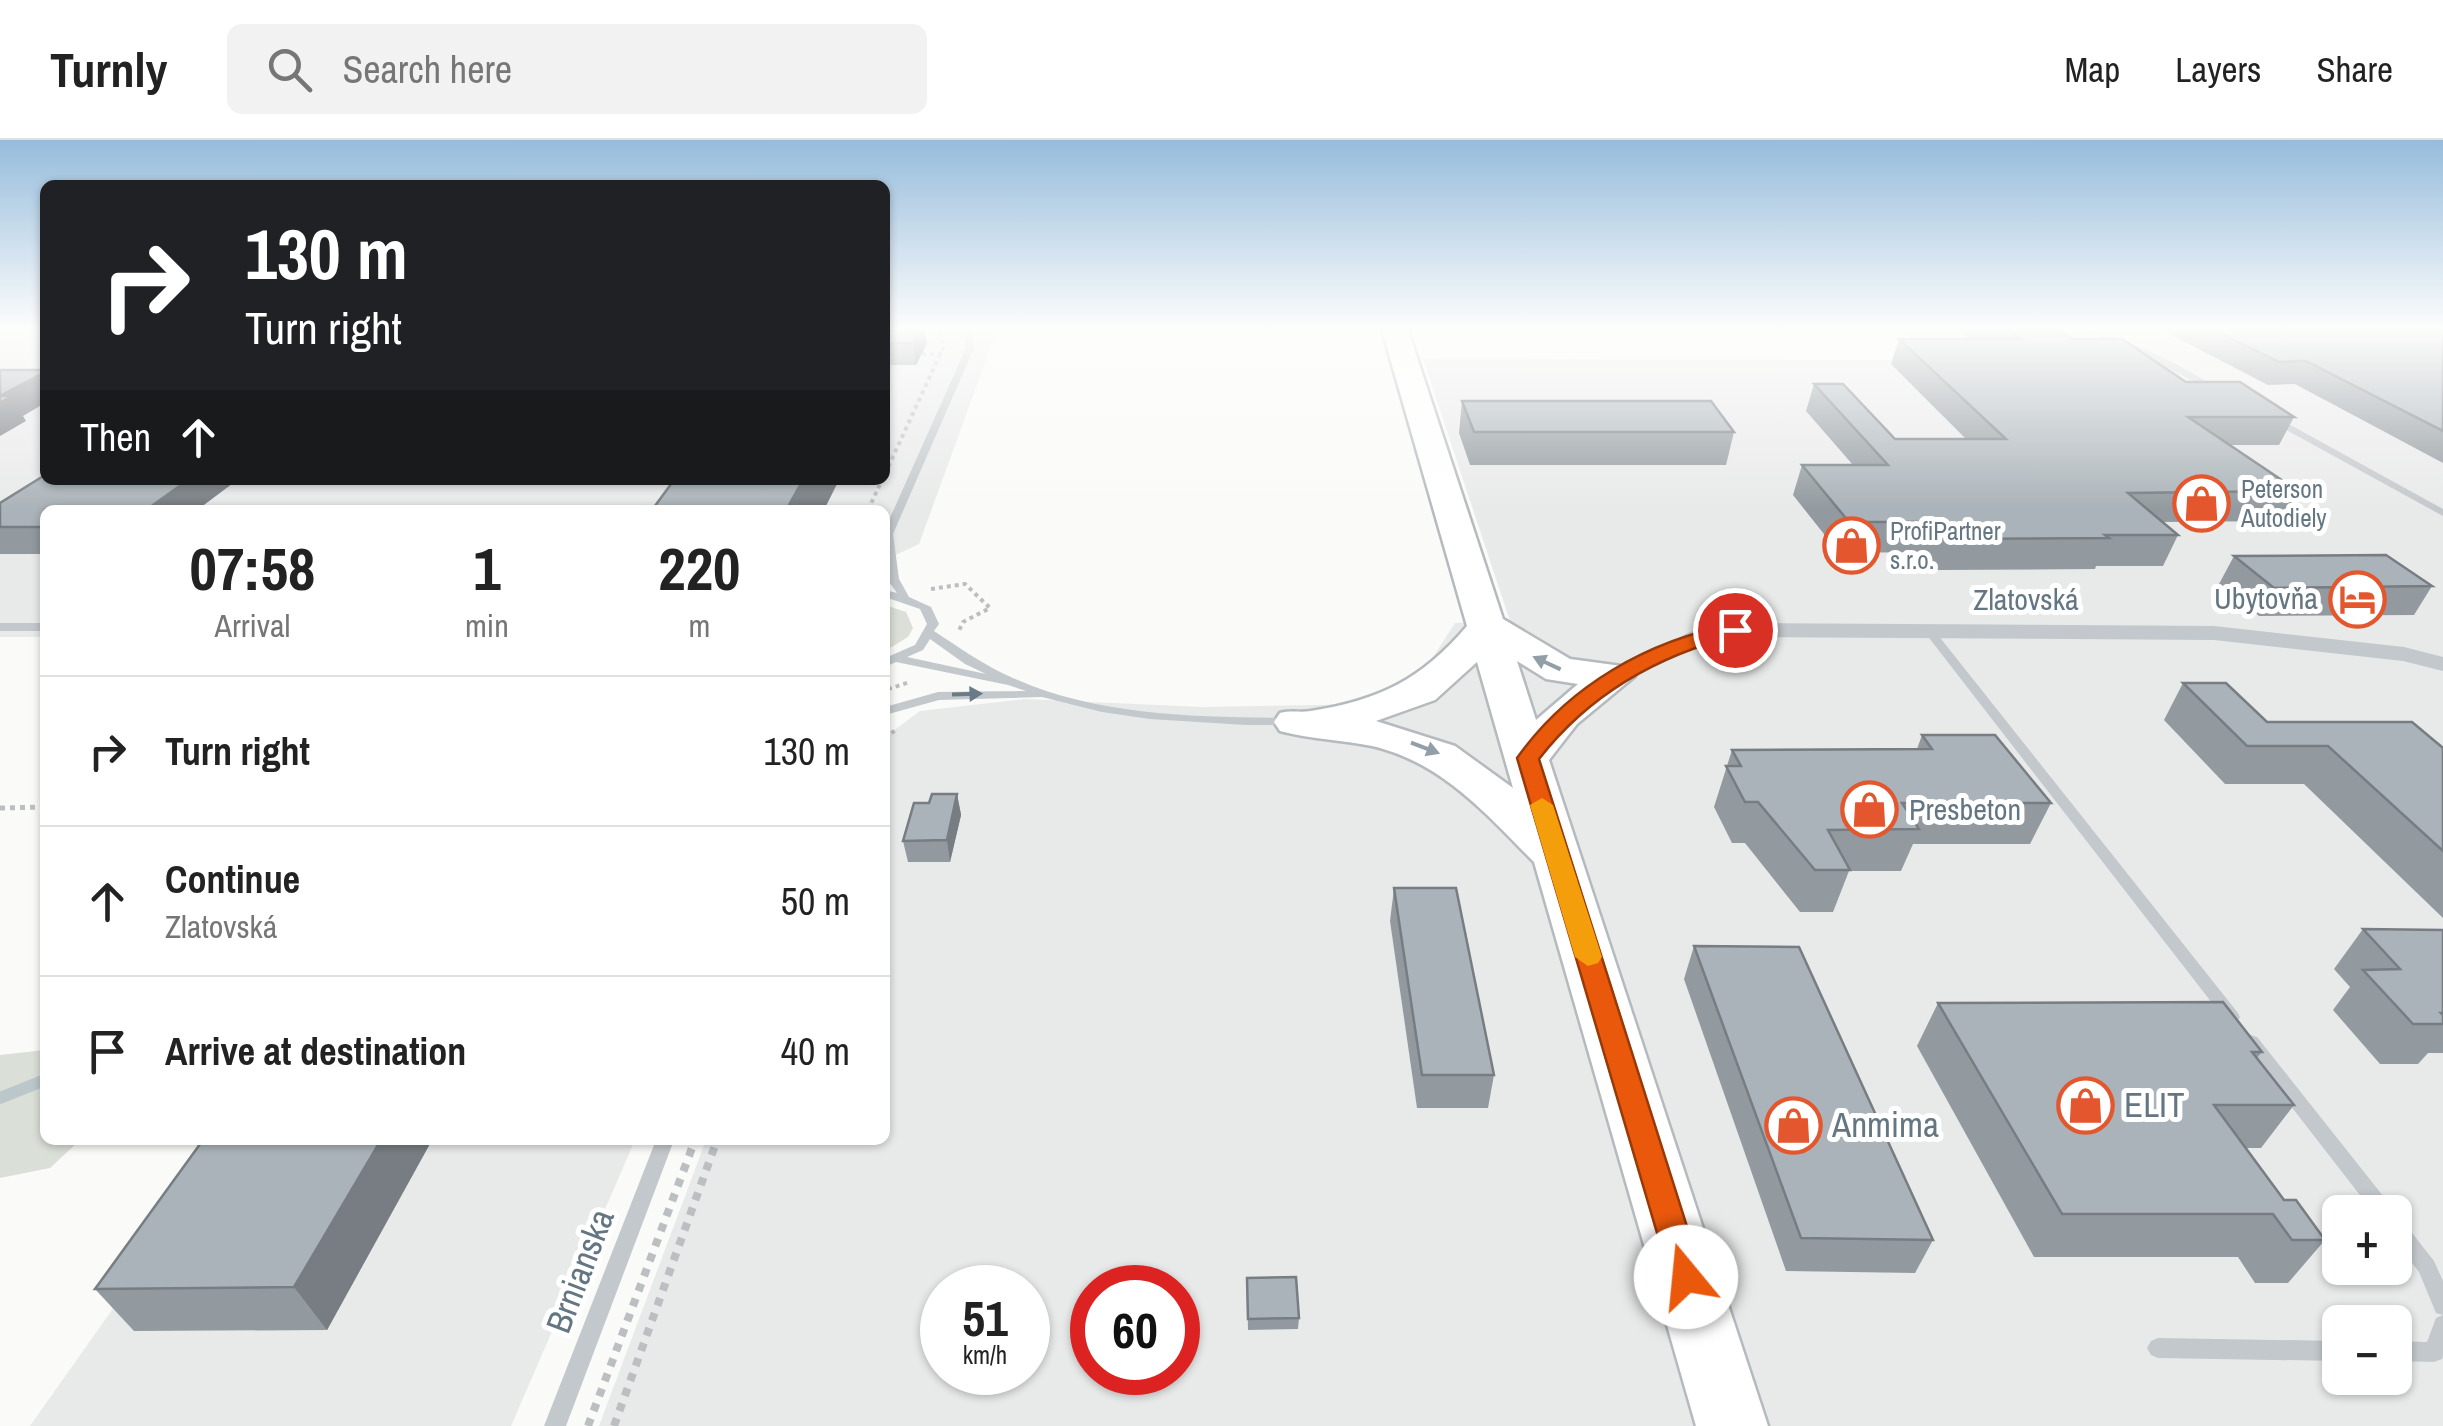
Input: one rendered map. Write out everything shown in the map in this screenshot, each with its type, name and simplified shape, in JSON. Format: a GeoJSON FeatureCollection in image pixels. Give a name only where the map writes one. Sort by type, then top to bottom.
{"type":"FeatureCollection","features":[{"type":"Feature","properties":{"kind":"main road"},"geometry":{"type":"LineString","coordinates":[[1414,390],[1732,1426]]}},
{"type":"Feature","properties":{"kind":"main road"},"geometry":{"type":"LineString","coordinates":[[1488,626],[1560,670],[1616,676]]}},
{"type":"Feature","properties":{"kind":"main road"},"geometry":{"type":"LineString","coordinates":[[1295,722],[1362,713],[1428,690],[1450,672],[1488,626]]}},
{"type":"Feature","properties":{"kind":"main road"},"geometry":{"type":"LineString","coordinates":[[1528,758],[1562,715],[1616,676]]}},
{"type":"Feature","properties":{"kind":"main road"},"geometry":{"type":"LineString","coordinates":[[1295,722],[1390,736],[1433,750],[1492,790],[1558,858]]}},
{"type":"Feature","properties":{"kind":"street","name":"Zlatovská"},"geometry":{"type":"LineString","coordinates":[[1616,676],[1677,645],[1715,632],[2214,633],[2404,654],[2443,664]]}},
{"type":"Feature","properties":{"kind":"lane"},"geometry":{"type":"LineString","coordinates":[[890,531],[952,390]]}},
{"type":"Feature","properties":{"kind":"lane"},"geometry":{"type":"LineString","coordinates":[[2217,390],[2230,397]]}},
{"type":"Feature","properties":{"kind":"lane"},"geometry":{"type":"LineString","coordinates":[[2260,412],[2443,513]]}},
{"type":"Feature","properties":{"kind":"lane"},"geometry":{"type":"LineString","coordinates":[[890,562],[892,578],[904,596],[932,615],[931,634]]}},
{"type":"Feature","properties":{"kind":"lane"},"geometry":{"type":"LineString","coordinates":[[890,594],[904,596]]}},
{"type":"Feature","properties":{"kind":"lane"},"geometry":{"type":"LineString","coordinates":[[0,627],[40,627]]}},
{"type":"Feature","properties":{"kind":"lane"},"geometry":{"type":"LineString","coordinates":[[1930,632],[2371,1195]]}},
{"type":"Feature","properties":{"kind":"lane"},"geometry":{"type":"LineString","coordinates":[[892,661],[931,634]]}},
{"type":"Feature","properties":{"kind":"lane"},"geometry":{"type":"LineString","coordinates":[[931,634],[1019,684],[1052,696],[1164,718],[1295,722]]}},
{"type":"Feature","properties":{"kind":"lane"},"geometry":{"type":"LineString","coordinates":[[892,661],[1019,684]]}},
{"type":"Feature","properties":{"kind":"lane"},"geometry":{"type":"LineString","coordinates":[[890,709],[962,693],[1052,696]]}},
{"type":"Feature","properties":{"kind":"lane","name":"Brnianska"},"geometry":{"type":"LineString","coordinates":[[555,1426],[663,1145]]}},
{"type":"Feature","properties":{"kind":"lane"},"geometry":{"type":"LineString","coordinates":[[2412,1248],[2426,1266],[2443,1306]]}},
{"type":"Feature","properties":{"kind":"lane"},"geometry":{"type":"LineString","coordinates":[[2412,1351],[2434,1352],[2443,1324]]}},
{"type":"Feature","properties":{"kind":"lane"},"geometry":{"type":"LineString","coordinates":[[2158,1348],[2322,1350]]}},
{"type":"Feature","properties":{"kind":"path"},"geometry":{"type":"LineString","coordinates":[[890,464],[924,390]]}},
{"type":"Feature","properties":{"kind":"path"},"geometry":{"type":"LineString","coordinates":[[924,588],[965,584],[990,608],[959,627],[963,640]]}},
{"type":"Feature","properties":{"kind":"path"},"geometry":{"type":"LineString","coordinates":[[0,808],[40,807]]}},
{"type":"Feature","properties":{"kind":"path"},"geometry":{"type":"LineString","coordinates":[[588,1426],[692,1145]]}},
{"type":"Feature","properties":{"kind":"path"},"geometry":{"type":"LineString","coordinates":[[614,1426],[715,1145]]}},
{"type":"Feature","properties":{"kind":"shaded area"},"geometry":{"type":"Polygon","coordinates":[[[0,390],[40,390],[40,485],[890,485],[890,390],[975,390],[919,544],[890,558],[890,505],[40,505],[40,637],[0,637],[0,390]]]}},
{"type":"Feature","properties":{"kind":"shaded area"},"geometry":{"type":"Polygon","coordinates":[[[1433,390],[2443,390],[2443,1426],[599,1426],[704,1145],[890,1145],[890,733],[920,711],[1025,699],[1202,707],[1376,704],[1419,679],[1455,623],[1510,621],[1433,390]]]}},
{"type":"Feature","properties":{"kind":"shaded area"},"geometry":{"type":"Polygon","coordinates":[[[890,607],[906,612],[913,628],[908,637],[890,648],[890,607]]]}},
{"type":"Feature","properties":{"kind":"shaded area"},"geometry":{"type":"Polygon","coordinates":[[[40,1051],[40,1145],[75,1145],[50,1168],[0,1178],[0,1055],[40,1051]]]}},
{"type":"Feature","properties":{"kind":"shaded area"},"geometry":{"type":"Polygon","coordinates":[[[228,1145],[633,1145],[511,1426],[30,1426],[228,1145]]]}},
{"type":"Feature","properties":{"kind":"building"},"geometry":{"type":"Polygon","coordinates":[[[1819,390],[1849,390],[1895,439],[2006,439],[1954,390],[2252,390],[2294,417],[2188,417],[2298,491],[2128,493],[2178,535],[1948,539],[1932,522],[1849,522],[1802,465],[1888,465],[1819,390]]]}},
{"type":"Feature","properties":{"kind":"building"},"geometry":{"type":"Polygon","coordinates":[[[2363,390],[2443,390],[2443,431],[2363,390]]]}},
{"type":"Feature","properties":{"kind":"building"},"geometry":{"type":"Polygon","coordinates":[[[1462,401],[1711,401],[1734,432],[1474,432],[1462,401]]]}},
{"type":"Feature","properties":{"kind":"building"},"geometry":{"type":"Polygon","coordinates":[[[40,478],[40,485],[181,485],[153,505],[40,505],[40,527],[0,527],[0,503],[40,478]]]}},
{"type":"Feature","properties":{"kind":"building"},"geometry":{"type":"Polygon","coordinates":[[[670,485],[800,485],[789,505],[656,505],[670,485]]]}},
{"type":"Feature","properties":{"kind":"building"},"geometry":{"type":"Polygon","coordinates":[[[2386,555],[2432,586],[2274,588],[2234,556],[2386,555]]]}},
{"type":"Feature","properties":{"kind":"building"},"geometry":{"type":"Polygon","coordinates":[[[2183,683],[2226,683],[2267,722],[2412,722],[2443,748],[2443,851],[2328,746],[2247,746],[2183,683]]]}},
{"type":"Feature","properties":{"kind":"building"},"geometry":{"type":"Polygon","coordinates":[[[1922,735],[1995,735],[2051,803],[1902,803],[1919,829],[1828,830],[1850,870],[1815,870],[1758,802],[1745,802],[1726,766],[1741,766],[1732,750],[1932,749],[1922,735]]]}},
{"type":"Feature","properties":{"kind":"building"},"geometry":{"type":"Polygon","coordinates":[[[932,794],[957,794],[947,840],[903,841],[914,803],[929,803],[932,794]]]}},
{"type":"Feature","properties":{"kind":"building"},"geometry":{"type":"Polygon","coordinates":[[[1394,888],[1456,888],[1494,1075],[1422,1075],[1394,888]]]}},
{"type":"Feature","properties":{"kind":"building"},"geometry":{"type":"Polygon","coordinates":[[[2363,929],[2443,930],[2443,1024],[2413,1024],[2363,970],[2400,969],[2363,929]]]}},
{"type":"Feature","properties":{"kind":"building","name":"Anmima"},"geometry":{"type":"Polygon","coordinates":[[[1694,946],[1799,947],[1933,1240],[1801,1238],[1694,946]]]}},
{"type":"Feature","properties":{"kind":"building"},"geometry":{"type":"Polygon","coordinates":[[[2223,1002],[2262,1052],[2252,1052],[2294,1105],[2214,1105],[2284,1200],[2296,1200],[2322,1240],[2292,1240],[2273,1214],[2062,1214],[1938,1003],[2223,1002]]]}},
{"type":"Feature","properties":{"kind":"building"},"geometry":{"type":"Polygon","coordinates":[[[199,1145],[378,1145],[294,1287],[95,1289],[199,1145]]]}},
{"type":"Feature","properties":{"kind":"building"},"geometry":{"type":"Polygon","coordinates":[[[1296,1277],[1299,1318],[1248,1319],[1247,1278],[1296,1277]]]}},
{"type":"Feature","properties":{"kind":"waterway"},"geometry":{"type":"LineString","coordinates":[[0,1098],[40,1082]]}},
{"type":"Feature","properties":{"kind":"slow traffic"},"geometry":{"type":"LineString","coordinates":[[1542,805],[1588,957]]}},
{"type":"Feature","properties":{"kind":"place","name":"Peterson Autodiely"},"geometry":{"type":"Point","coordinates":[2202,503]}},
{"type":"Feature","properties":{"kind":"place","name":"ProfiPartner s.r.o."},"geometry":{"type":"Point","coordinates":[1851,545]}},
{"type":"Feature","properties":{"kind":"place","name":"Ubytovňa"},"geometry":{"type":"Point","coordinates":[2357,599]}},
{"type":"Feature","properties":{"kind":"place","name":"Presbeton"},"geometry":{"type":"Point","coordinates":[1870,810]}},
{"type":"Feature","properties":{"kind":"place","name":"ELIT"},"geometry":{"type":"Point","coordinates":[2085,1105]}},
{"type":"Feature","properties":{"kind":"place","name":"Anmima"},"geometry":{"type":"Point","coordinates":[1793,1125]}},
{"type":"Feature","properties":{"kind":"route"},"geometry":{"type":"LineString","coordinates":[[1686,1277],[1528,758],[1562,715],[1616,676],[1677,645],[1715,632],[1735,630]]}}]}
